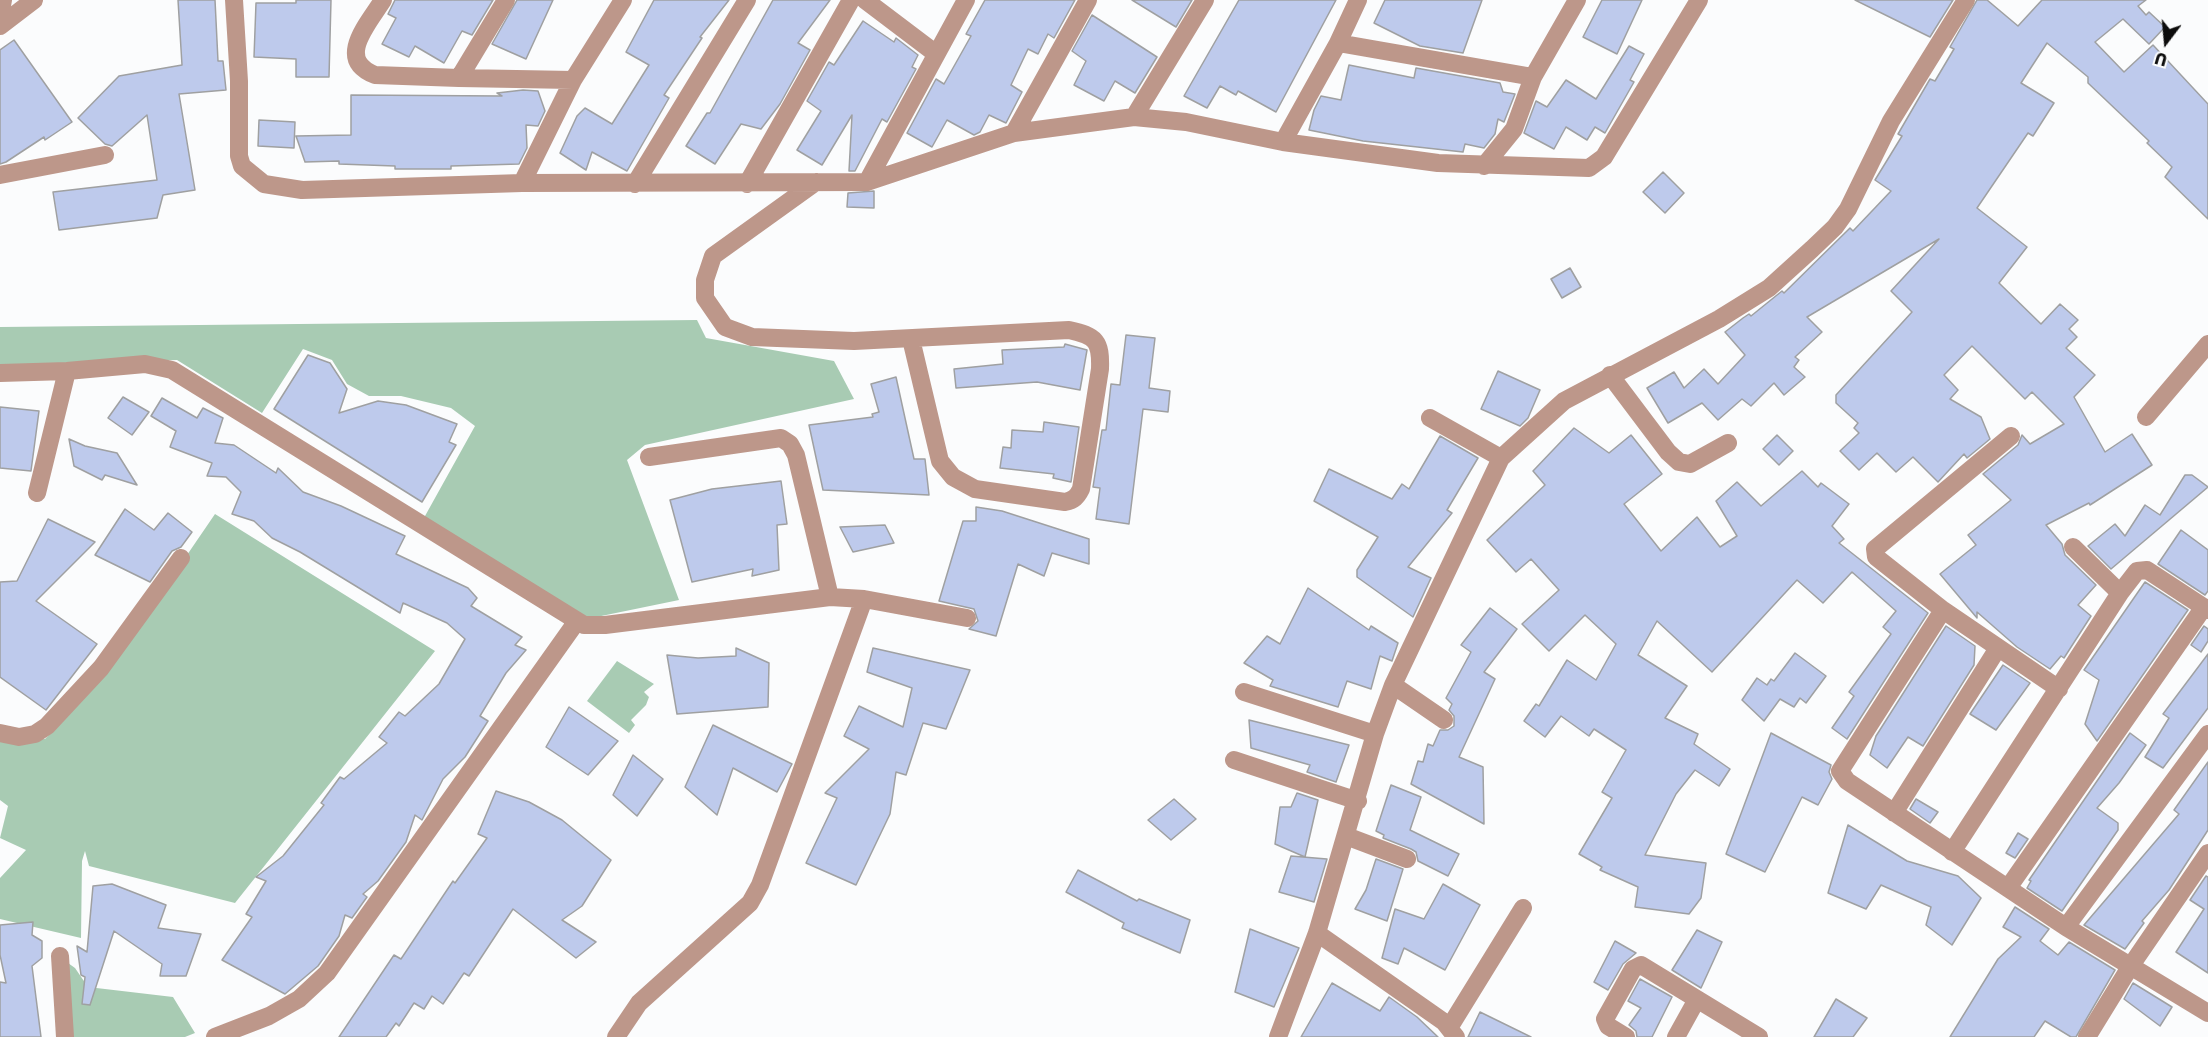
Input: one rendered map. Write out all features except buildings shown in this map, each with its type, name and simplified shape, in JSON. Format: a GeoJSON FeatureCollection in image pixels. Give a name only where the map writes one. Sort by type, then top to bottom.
{"type":"FeatureCollection","features":[{"type":"Feature","properties":{"kind":"street"},"geometry":{"type":"LineString","coordinates":[[0,17],[3,0]]}},
{"type":"Feature","properties":{"kind":"street"},"geometry":{"type":"LineString","coordinates":[[0,26],[34,0]]}},
{"type":"Feature","properties":{"kind":"street"},"geometry":{"type":"LineString","coordinates":[[234,0],[239,81],[239,156],[242,166],[264,184],[302,190],[522,183],[867,182],[1014,133],[1134,117],[1186,122],[1283,142],[1394,159],[1484,166],[1589,168],[1598,164],[1604,157],[1699,0]]}},
{"type":"Feature","properties":{"kind":"street"},"geometry":{"type":"LineString","coordinates":[[383,0],[356,44],[355,53],[358,63],[365,71],[375,75],[573,80]]}},
{"type":"Feature","properties":{"kind":"street"},"geometry":{"type":"LineString","coordinates":[[459,78],[506,0]]}},
{"type":"Feature","properties":{"kind":"street"},"geometry":{"type":"LineString","coordinates":[[522,183],[573,80],[623,0]]}},
{"type":"Feature","properties":{"kind":"street"},"geometry":{"type":"LineString","coordinates":[[635,184],[747,0]]}},
{"type":"Feature","properties":{"kind":"street"},"geometry":{"type":"LineString","coordinates":[[747,184],[851,0]]}},
{"type":"Feature","properties":{"kind":"street"},"geometry":{"type":"LineString","coordinates":[[865,0],[935,53]]}},
{"type":"Feature","properties":{"kind":"street"},"geometry":{"type":"LineString","coordinates":[[867,182],[935,53],[966,0]]}},
{"type":"Feature","properties":{"kind":"street"},"geometry":{"type":"LineString","coordinates":[[1014,133],[1088,0]]}},
{"type":"Feature","properties":{"kind":"street"},"geometry":{"type":"LineString","coordinates":[[1134,117],[1205,0]]}},
{"type":"Feature","properties":{"kind":"street"},"geometry":{"type":"LineString","coordinates":[[1283,142],[1338,43],[1358,0]]}},
{"type":"Feature","properties":{"kind":"street"},"geometry":{"type":"LineString","coordinates":[[1278,1037],[1317,933],[1358,801],[1375,734],[1393,685],[1501,459],[1564,401],[1719,318],[1769,288],[1835,227],[1858,189],[1891,121],[1966,0]]}},
{"type":"Feature","properties":{"kind":"street"},"geometry":{"type":"LineString","coordinates":[[1484,166],[1514,129],[1533,77],[1570,1]]}},
{"type":"Feature","properties":{"kind":"street"},"geometry":{"type":"LineString","coordinates":[[1338,43],[1533,77]]}},
{"type":"Feature","properties":{"kind":"street"},"geometry":{"type":"LineString","coordinates":[[0,175],[105,155]]}},
{"type":"Feature","properties":{"kind":"street"},"geometry":{"type":"LineString","coordinates":[[816,182],[713,256],[705,280],[705,298],[713,313],[725,327],[752,337],[854,341],[1069,330],[1090,335],[1097,341],[1100,369],[1081,489],[1073,501],[1065,502],[975,489],[953,477],[940,460],[911,339]]}},
{"type":"Feature","properties":{"kind":"street"},"geometry":{"type":"LineString","coordinates":[[2146,417],[2208,344]]}},
{"type":"Feature","properties":{"kind":"street"},"geometry":{"type":"LineString","coordinates":[[0,374],[67,372],[145,364],[172,370],[577,621],[590,626],[830,597],[864,599],[967,618]]}},
{"type":"Feature","properties":{"kind":"street"},"geometry":{"type":"LineString","coordinates":[[37,493],[67,372]]}},
{"type":"Feature","properties":{"kind":"street"},"geometry":{"type":"LineString","coordinates":[[1610,375],[1668,452],[1679,462],[1690,464],[1728,443]]}},
{"type":"Feature","properties":{"kind":"street"},"geometry":{"type":"LineString","coordinates":[[1430,418],[1501,459]]}},
{"type":"Feature","properties":{"kind":"street"},"geometry":{"type":"LineString","coordinates":[[2011,436],[1875,549],[1876,557],[1943,610],[2059,689]]}},
{"type":"Feature","properties":{"kind":"street"},"geometry":{"type":"LineString","coordinates":[[649,457],[781,438],[790,444],[796,455],[830,597]]}},
{"type":"Feature","properties":{"kind":"street"},"geometry":{"type":"LineString","coordinates":[[2073,547],[2120,593]]}},
{"type":"Feature","properties":{"kind":"street"},"geometry":{"type":"LineString","coordinates":[[0,733],[19,737],[34,734],[72,701],[101,668],[181,558]]}},
{"type":"Feature","properties":{"kind":"street"},"geometry":{"type":"LineString","coordinates":[[1952,852],[2120,593],[2137,571],[2147,570],[2206,609],[2008,888]]}},
{"type":"Feature","properties":{"kind":"street"},"geometry":{"type":"LineString","coordinates":[[616,1037],[639,1004],[750,903],[760,885],[864,599]]}},
{"type":"Feature","properties":{"kind":"street"},"geometry":{"type":"LineString","coordinates":[[1943,610],[1840,771],[1847,781],[2066,927],[2130,967],[2206,1006]]}},
{"type":"Feature","properties":{"kind":"street"},"geometry":{"type":"LineString","coordinates":[[215,1037],[269,1016],[299,999],[327,974],[577,621]]}},
{"type":"Feature","properties":{"kind":"street"},"geometry":{"type":"LineString","coordinates":[[1894,813],[1998,648]]}},
{"type":"Feature","properties":{"kind":"street"},"geometry":{"type":"LineString","coordinates":[[1393,685],[1444,720]]}},
{"type":"Feature","properties":{"kind":"street"},"geometry":{"type":"LineString","coordinates":[[1244,692],[1375,734]]}},
{"type":"Feature","properties":{"kind":"street"},"geometry":{"type":"LineString","coordinates":[[2066,927],[2208,734]]}},
{"type":"Feature","properties":{"kind":"street"},"geometry":{"type":"LineString","coordinates":[[1234,760],[1358,801]]}},
{"type":"Feature","properties":{"kind":"street"},"geometry":{"type":"LineString","coordinates":[[1346,837],[1407,859]]}},
{"type":"Feature","properties":{"kind":"street"},"geometry":{"type":"LineString","coordinates":[[2091,1036],[2130,967],[2208,853]]}},
{"type":"Feature","properties":{"kind":"street"},"geometry":{"type":"LineString","coordinates":[[1317,933],[1453,1032],[1522,908]]}},
{"type":"Feature","properties":{"kind":"street"},"geometry":{"type":"LineString","coordinates":[[60,956],[65,1037]]}},
{"type":"Feature","properties":{"kind":"street"},"geometry":{"type":"LineString","coordinates":[[1626,1037],[1608,1026],[1605,1019],[1637,966],[1645,965],[1696,1001],[1759,1037]]}},
{"type":"Feature","properties":{"kind":"street"},"geometry":{"type":"LineString","coordinates":[[1676,1037],[1696,1001]]}},
{"type":"Feature","properties":{"kind":"green space"},"geometry":{"type":"Polygon","coordinates":[[[697,320],[706,338],[834,361],[854,399],[645,445],[627,460],[679,600],[577,621],[420,525],[475,426],[451,408],[401,396],[369,396],[347,384],[332,360],[303,349],[262,413],[177,360],[0,366],[0,327],[697,320]]]}},
{"type":"Feature","properties":{"kind":"green space"},"geometry":{"type":"Polygon","coordinates":[[[215,514],[435,651],[235,903],[89,866],[85,851],[82,861],[81,938],[0,919],[0,878],[26,850],[0,838],[8,806],[0,800],[0,736],[45,739],[103,678],[215,514]]]}},
{"type":"Feature","properties":{"kind":"green space"},"geometry":{"type":"Polygon","coordinates":[[[617,661],[654,684],[644,692],[649,697],[646,705],[631,720],[635,725],[629,733],[587,701],[617,661]]]}},
{"type":"Feature","properties":{"kind":"green space"},"geometry":{"type":"Polygon","coordinates":[[[68,963],[75,968],[88,987],[173,997],[195,1033],[185,1037],[73,1037],[68,963]]]}}]}
